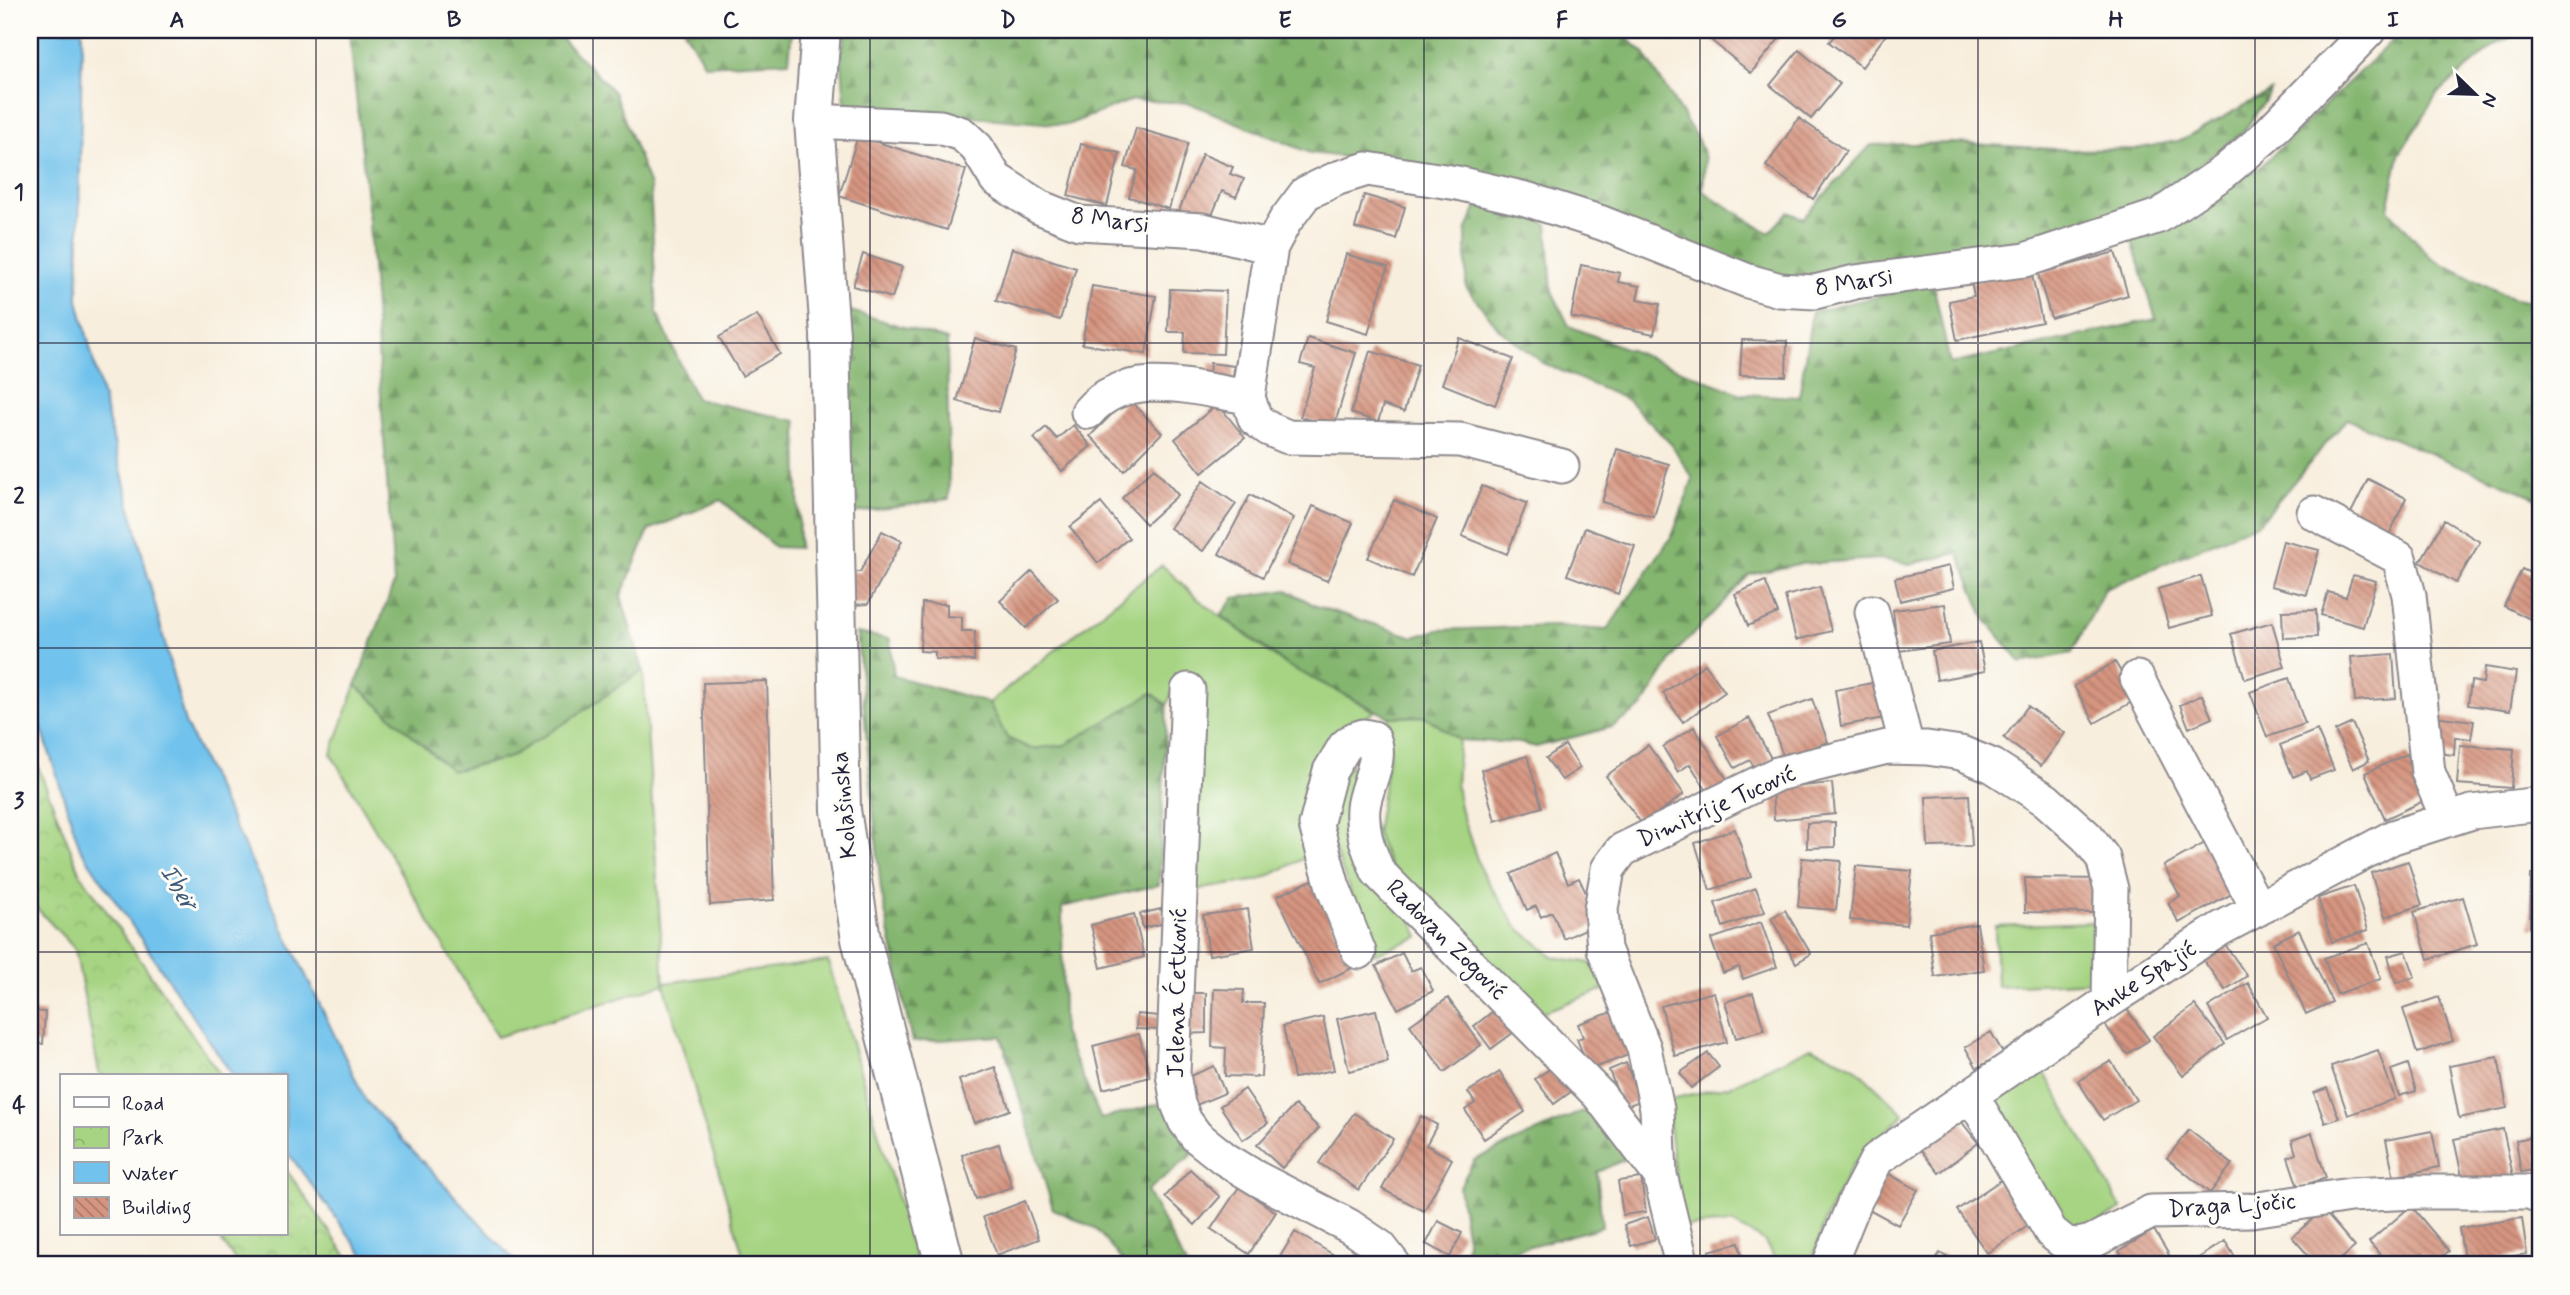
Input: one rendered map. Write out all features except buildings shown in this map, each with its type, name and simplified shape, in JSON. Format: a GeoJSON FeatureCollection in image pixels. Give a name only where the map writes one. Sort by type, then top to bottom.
{"type":"FeatureCollection","features":[{"type":"Feature","properties":{"kind":"main road","name":"Kolašinska"},"geometry":{"type":"LineString","coordinates":[[821,30],[814,121],[830,334],[841,810],[861,939],[945,1265]]}},
{"type":"Feature","properties":{"kind":"street","name":"8 Marsi"},"geometry":{"type":"LineString","coordinates":[[1248,397],[1271,247],[1285,221],[1306,193],[1338,177],[1367,169],[1457,183],[1526,199],[1602,223],[1748,281],[1780,290],[1815,292],[1855,282],[2025,260],[2159,216],[2224,172],[2264,138],[2368,30]]}},
{"type":"Feature","properties":{"kind":"street","name":"8 Marsi"},"geometry":{"type":"LineString","coordinates":[[814,121],[940,127],[962,134],[977,148],[996,178],[1039,207],[1079,223],[1203,230],[1271,247]]}},
{"type":"Feature","properties":{"kind":"street"},"geometry":{"type":"LineString","coordinates":[[1088,412],[1100,398],[1130,385],[1157,384],[1248,397],[1255,419],[1288,437],[1460,440],[1562,466]]}},
{"type":"Feature","properties":{"kind":"street"},"geometry":{"type":"LineString","coordinates":[[2314,513],[2399,558],[2409,596],[2428,772],[2448,820]]}},
{"type":"Feature","properties":{"kind":"street"},"geometry":{"type":"LineString","coordinates":[[1872,611],[1907,747]]}},
{"type":"Feature","properties":{"kind":"street"},"geometry":{"type":"LineString","coordinates":[[2137,678],[2258,909]]}},
{"type":"Feature","properties":{"kind":"street","name":"Jelena Ćetković"},"geometry":{"type":"LineString","coordinates":[[1188,690],[1173,1074],[1178,1104],[1185,1121],[1196,1136],[1225,1159],[1349,1226],[1380,1247],[1394,1265]]}},
{"type":"Feature","properties":{"kind":"street","name":"Radovan Zogović"},"geometry":{"type":"LineString","coordinates":[[1359,952],[1334,887],[1316,825],[1330,771],[1345,746],[1354,738],[1363,736],[1373,738],[1378,750],[1363,807],[1363,817],[1364,839],[1378,872],[1599,1095],[1660,1175]]}},
{"type":"Feature","properties":{"kind":"street","name":"Dimitrije Tucović"},"geometry":{"type":"LineString","coordinates":[[1682,1265],[1660,1175],[1657,1110],[1644,1048],[1604,949],[1601,909],[1608,869],[1622,850],[1777,775],[1887,747],[1927,748],[1961,754],[1993,766],[2046,800],[2087,838],[2103,859],[2111,889],[2109,1001]]}},
{"type":"Feature","properties":{"kind":"street","name":"Anke Spajić"},"geometry":{"type":"LineString","coordinates":[[1829,1265],[1855,1202],[1877,1159],[2220,929],[2393,837],[2472,812],[2540,804]]}},
{"type":"Feature","properties":{"kind":"street","name":"Draga Ljočic"},"geometry":{"type":"LineString","coordinates":[[1972,1096],[2051,1233],[2066,1244],[2091,1242],[2151,1212],[2252,1210],[2350,1195],[2418,1192],[2531,1192],[2540,1196]]}},
{"type":"Feature","properties":{"kind":"green space"},"geometry":{"type":"Polygon","coordinates":[[[349,30],[553,30],[614,92],[650,186],[657,313],[696,399],[797,421],[799,548],[775,547],[721,500],[649,530],[621,596],[643,670],[508,758],[452,771],[356,685],[394,583],[368,208],[349,30]]]}},
{"type":"Feature","properties":{"kind":"green space"},"geometry":{"type":"Polygon","coordinates":[[[684,30],[792,30],[789,61],[705,65],[684,30]]]}},
{"type":"Feature","properties":{"kind":"green space"},"geometry":{"type":"Polygon","coordinates":[[[846,30],[1617,30],[1643,52],[1698,140],[1705,159],[1703,191],[1769,233],[1788,212],[1803,218],[1871,145],[1955,143],[2072,150],[2135,149],[2182,140],[2272,90],[2245,130],[2189,173],[2146,199],[2064,233],[1777,282],[1378,161],[1310,153],[1189,103],[1132,100],[1067,125],[845,103],[841,54],[846,30]]]}},
{"type":"Feature","properties":{"kind":"green space"},"geometry":{"type":"Polygon","coordinates":[[[2403,30],[2528,30],[2496,44],[2438,93],[2399,155],[2388,209],[2431,258],[2511,298],[2540,304],[2540,499],[2347,419],[2259,523],[2105,589],[2072,653],[2021,663],[1985,619],[1958,553],[1911,564],[1879,559],[1798,564],[1749,575],[1677,651],[1642,707],[1612,727],[1536,747],[1520,743],[1459,740],[1425,716],[1389,717],[1288,666],[1221,615],[1234,598],[1287,590],[1316,606],[1414,637],[1437,630],[1552,626],[1607,630],[1673,534],[1693,479],[1672,445],[1628,400],[1543,363],[1499,329],[1466,287],[1466,231],[1479,203],[1547,223],[1552,291],[1569,326],[1741,394],[1799,397],[1812,312],[1933,283],[1950,364],[2156,319],[2130,235],[2257,170],[2403,30]]]}},
{"type":"Feature","properties":{"kind":"green space"},"geometry":{"type":"Polygon","coordinates":[[[847,310],[947,340],[949,499],[853,513],[847,310]]]}},
{"type":"Feature","properties":{"kind":"green space"},"geometry":{"type":"Polygon","coordinates":[[[1162,565],[1198,599],[1280,661],[1375,711],[1339,738],[1301,826],[1307,857],[1260,880],[1195,890],[1198,678],[1179,675],[1167,705],[1152,694],[1065,745],[1031,749],[1007,738],[989,703],[1162,565]]]}},
{"type":"Feature","properties":{"kind":"green space"},"geometry":{"type":"Polygon","coordinates":[[[857,633],[890,639],[894,676],[989,703],[1007,738],[1031,749],[1065,745],[1152,693],[1167,705],[1159,885],[1062,907],[1063,1033],[1101,1119],[1166,1102],[1193,1154],[1147,1191],[1186,1265],[1126,1265],[1095,1228],[1053,1209],[1001,1036],[912,1042],[881,891],[857,633]]]}},
{"type":"Feature","properties":{"kind":"green space"},"geometry":{"type":"Polygon","coordinates":[[[643,670],[664,983],[828,961],[917,1265],[746,1265],[664,984],[497,1037],[331,754],[356,685],[452,771],[568,721],[643,670]]]}},
{"type":"Feature","properties":{"kind":"green space"},"geometry":{"type":"Polygon","coordinates":[[[1425,716],[1459,740],[1456,786],[1461,812],[1481,871],[1517,927],[1554,957],[1591,963],[1605,989],[1543,1012],[1389,865],[1376,833],[1390,747],[1389,717],[1425,716]]]}},
{"type":"Feature","properties":{"kind":"green space"},"geometry":{"type":"Polygon","coordinates":[[[30,734],[37,764],[80,873],[220,1074],[100,1074],[75,949],[30,901],[30,734]]]}},
{"type":"Feature","properties":{"kind":"green space"},"geometry":{"type":"Polygon","coordinates":[[[1350,766],[1358,769],[1358,789],[1419,937],[1374,954],[1330,838],[1334,787],[1350,766]]]}},
{"type":"Feature","properties":{"kind":"green space"},"geometry":{"type":"Polygon","coordinates":[[[2093,922],[2096,981],[1997,986],[1995,926],[2093,922]]]}},
{"type":"Feature","properties":{"kind":"green space"},"geometry":{"type":"Polygon","coordinates":[[[1811,1047],[1854,1066],[1904,1114],[1853,1164],[1824,1222],[1811,1265],[1778,1265],[1765,1242],[1732,1223],[1681,1227],[1666,1100],[1730,1086],[1811,1047]]]}},
{"type":"Feature","properties":{"kind":"green space"},"geometry":{"type":"Polygon","coordinates":[[[2039,1063],[2122,1209],[2093,1225],[2075,1229],[2053,1212],[1989,1108],[2039,1063]]]}},
{"type":"Feature","properties":{"kind":"green space"},"geometry":{"type":"Polygon","coordinates":[[[1592,1107],[1628,1158],[1597,1172],[1602,1227],[1511,1251],[1510,1265],[1465,1265],[1467,1240],[1459,1188],[1474,1160],[1592,1107]]]}},
{"type":"Feature","properties":{"kind":"green space"},"geometry":{"type":"Polygon","coordinates":[[[287,1171],[353,1265],[239,1265],[217,1236],[287,1236],[287,1171]]]}},
{"type":"Feature","properties":{"kind":"water","name":"Ibër"},"geometry":{"type":"Polygon","coordinates":[[[30,30],[82,30],[78,300],[185,723],[366,1101],[519,1265],[371,1265],[287,1152],[287,1074],[232,1074],[80,848],[30,692],[30,30]]]}}]}
